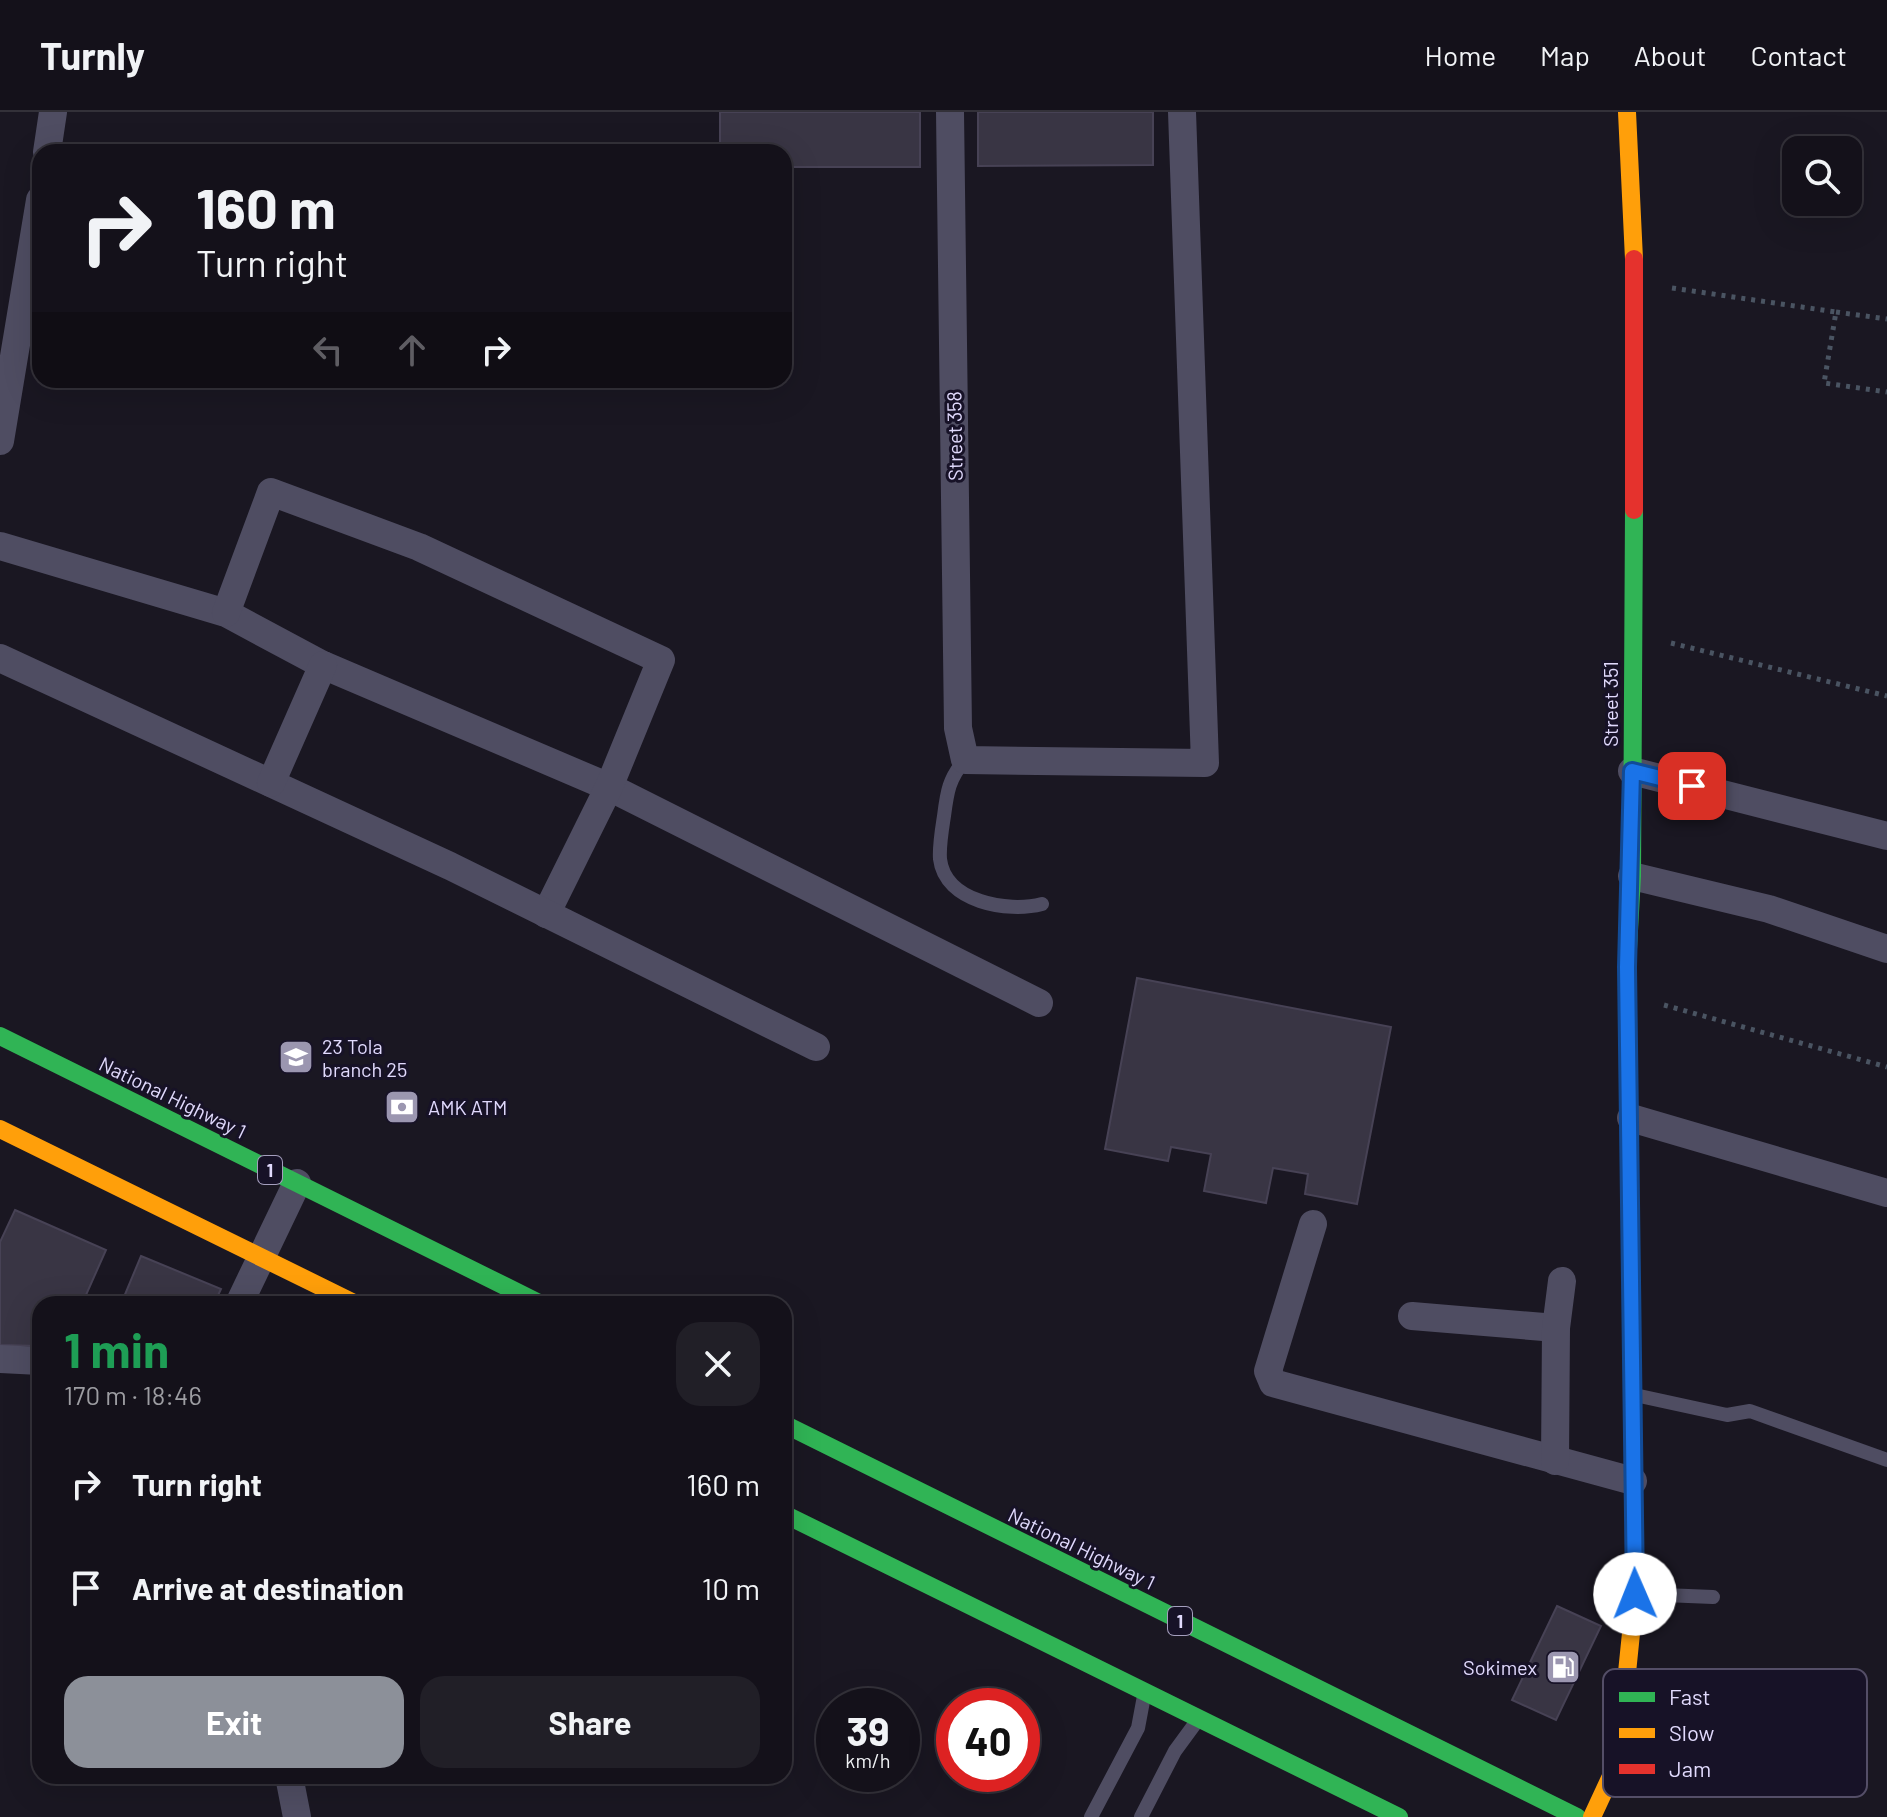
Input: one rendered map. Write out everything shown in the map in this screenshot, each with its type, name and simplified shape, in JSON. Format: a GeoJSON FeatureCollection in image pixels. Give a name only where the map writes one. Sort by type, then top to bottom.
{"type":"FeatureCollection","features":[{"type":"Feature","properties":{"kind":"main road","name":"Street 351"},"geometry":{"type":"LineString","coordinates":[[1627,112],[1635,283],[1632,876],[1628,995],[1635,1594],[1627,1669]]}},
{"type":"Feature","properties":{"kind":"main road","name":"National Highway 1"},"geometry":{"type":"LineString","coordinates":[[0,1036],[525,1296]]}},
{"type":"Feature","properties":{"kind":"main road"},"geometry":{"type":"LineString","coordinates":[[0,1129],[340,1296]]}},
{"type":"Feature","properties":{"kind":"main road","name":"National Highway 1"},"geometry":{"type":"LineString","coordinates":[[792,1428],[1577,1817]]}},
{"type":"Feature","properties":{"kind":"main road"},"geometry":{"type":"LineString","coordinates":[[792,1518],[1399,1817]]}},
{"type":"Feature","properties":{"kind":"main road","name":"Street 351"},"geometry":{"type":"LineString","coordinates":[[1592,1817],[1603,1793]]}},
{"type":"Feature","properties":{"kind":"street"},"geometry":{"type":"LineString","coordinates":[[48,144],[53,112]]}},
{"type":"Feature","properties":{"kind":"street","name":"Street 358"},"geometry":{"type":"LineString","coordinates":[[950,112],[958,712],[965,760]]}},
{"type":"Feature","properties":{"kind":"street"},"geometry":{"type":"LineString","coordinates":[[965,760],[1205,763],[1182,112]]}},
{"type":"Feature","properties":{"kind":"street"},"geometry":{"type":"LineString","coordinates":[[0,441],[32,248]]}},
{"type":"Feature","properties":{"kind":"street"},"geometry":{"type":"LineString","coordinates":[[226,613],[271,492],[419,547],[661,660],[609,787],[546,914]]}},
{"type":"Feature","properties":{"kind":"street"},"geometry":{"type":"LineString","coordinates":[[0,546],[226,613],[323,665],[609,787],[1039,1003]]}},
{"type":"Feature","properties":{"kind":"street"},"geometry":{"type":"LineString","coordinates":[[0,658],[546,914],[816,1047]]}},
{"type":"Feature","properties":{"kind":"street"},"geometry":{"type":"LineString","coordinates":[[271,783],[323,665]]}},
{"type":"Feature","properties":{"kind":"street"},"geometry":{"type":"LineString","coordinates":[[1632,771],[1887,836]]}},
{"type":"Feature","properties":{"kind":"street"},"geometry":{"type":"LineString","coordinates":[[1632,876],[1769,909],[1887,949]]}},
{"type":"Feature","properties":{"kind":"street"},"geometry":{"type":"LineString","coordinates":[[1631,1118],[1887,1193]]}},
{"type":"Feature","properties":{"kind":"street"},"geometry":{"type":"LineString","coordinates":[[243,1296],[297,1183]]}},
{"type":"Feature","properties":{"kind":"street"},"geometry":{"type":"LineString","coordinates":[[1313,1224],[1268,1371],[1273,1383],[1633,1481]]}},
{"type":"Feature","properties":{"kind":"street"},"geometry":{"type":"LineString","coordinates":[[1555,1461],[1556,1328],[1562,1281]]}},
{"type":"Feature","properties":{"kind":"street"},"geometry":{"type":"LineString","coordinates":[[1412,1316],[1556,1328]]}},
{"type":"Feature","properties":{"kind":"street"},"geometry":{"type":"LineString","coordinates":[[0,1359],[32,1361]]}},
{"type":"Feature","properties":{"kind":"street"},"geometry":{"type":"LineString","coordinates":[[291,1784],[297,1817]]}},
{"type":"Feature","properties":{"kind":"lane"},"geometry":{"type":"LineString","coordinates":[[965,760],[950,777],[940,862],[959,892],[986,902],[1024,909],[1042,904]]}},
{"type":"Feature","properties":{"kind":"lane"},"geometry":{"type":"LineString","coordinates":[[1634,1395],[1727,1415],[1750,1411],[1887,1460]]}},
{"type":"Feature","properties":{"kind":"lane"},"geometry":{"type":"LineString","coordinates":[[1635,1594],[1713,1597]]}},
{"type":"Feature","properties":{"kind":"lane"},"geometry":{"type":"LineString","coordinates":[[1091,1817],[1138,1728],[1144,1692]]}},
{"type":"Feature","properties":{"kind":"lane"},"geometry":{"type":"LineString","coordinates":[[1141,1817],[1175,1751],[1199,1719]]}},
{"type":"Feature","properties":{"kind":"path"},"geometry":{"type":"LineString","coordinates":[[1635,283],[1887,319]]}},
{"type":"Feature","properties":{"kind":"path"},"geometry":{"type":"LineString","coordinates":[[1836,312],[1824,383],[1887,392]]}},
{"type":"Feature","properties":{"kind":"path"},"geometry":{"type":"LineString","coordinates":[[1631,634],[1887,696]]}},
{"type":"Feature","properties":{"kind":"path"},"geometry":{"type":"LineString","coordinates":[[1628,995],[1887,1067]]}},
{"type":"Feature","properties":{"kind":"building"},"geometry":{"type":"Polygon","coordinates":[[[720,112],[920,112],[920,167],[792,167],[792,144],[720,144],[720,112]]]}},
{"type":"Feature","properties":{"kind":"building"},"geometry":{"type":"Polygon","coordinates":[[[978,112],[1153,112],[1153,165],[978,166],[978,112]]]}},
{"type":"Feature","properties":{"kind":"building"},"geometry":{"type":"Polygon","coordinates":[[[1137,978],[1391,1027],[1357,1204],[1305,1194],[1308,1174],[1273,1168],[1266,1203],[1204,1191],[1211,1154],[1171,1147],[1168,1161],[1105,1149],[1137,978]]]}},
{"type":"Feature","properties":{"kind":"building"},"geometry":{"type":"Polygon","coordinates":[[[15,1210],[106,1250],[86,1296],[32,1296],[32,1346],[0,1345],[0,1242],[15,1210]]]}},
{"type":"Feature","properties":{"kind":"building"},"geometry":{"type":"Polygon","coordinates":[[[141,1256],[221,1289],[218,1296],[124,1296],[141,1256]]]}},
{"type":"Feature","properties":{"kind":"building"},"geometry":{"type":"Polygon","coordinates":[[[1557,1606],[1601,1626],[1556,1720],[1512,1700],[1557,1606]]]}},
{"type":"Feature","properties":{"kind":"traffic: fast"},"geometry":{"type":"LineString","coordinates":[[1634,510],[1632,876],[1627,967],[1634,1502]]}},
{"type":"Feature","properties":{"kind":"traffic: fast"},"geometry":{"type":"LineString","coordinates":[[0,1036],[525,1296]]}},
{"type":"Feature","properties":{"kind":"traffic: fast"},"geometry":{"type":"LineString","coordinates":[[792,1428],[1577,1817]]}},
{"type":"Feature","properties":{"kind":"traffic: fast"},"geometry":{"type":"LineString","coordinates":[[792,1518],[1399,1817]]}},
{"type":"Feature","properties":{"kind":"traffic: slow"},"geometry":{"type":"LineString","coordinates":[[1627,112],[1634,259]]}},
{"type":"Feature","properties":{"kind":"traffic: slow"},"geometry":{"type":"LineString","coordinates":[[0,1129],[340,1296]]}},
{"type":"Feature","properties":{"kind":"traffic: slow"},"geometry":{"type":"LineString","coordinates":[[1627,1669],[1635,1594],[1634,1502]]}},
{"type":"Feature","properties":{"kind":"traffic: slow"},"geometry":{"type":"LineString","coordinates":[[1592,1817],[1603,1793]]}},
{"type":"Feature","properties":{"kind":"traffic: jam"},"geometry":{"type":"LineString","coordinates":[[1634,259],[1634,510]]}},
{"type":"Feature","properties":{"kind":"place","name":"23 Tola branch 25"},"geometry":{"type":"Point","coordinates":[296,1057]}},
{"type":"Feature","properties":{"kind":"place","name":"AMK ATM"},"geometry":{"type":"Point","coordinates":[402,1107]}},
{"type":"Feature","properties":{"kind":"place","name":"Sokimex"},"geometry":{"type":"Point","coordinates":[1563,1667]}},
{"type":"Feature","properties":{"kind":"route"},"geometry":{"type":"LineString","coordinates":[[1635,1594],[1627,967],[1632,876],[1632,771],[1692,786]]}}]}
